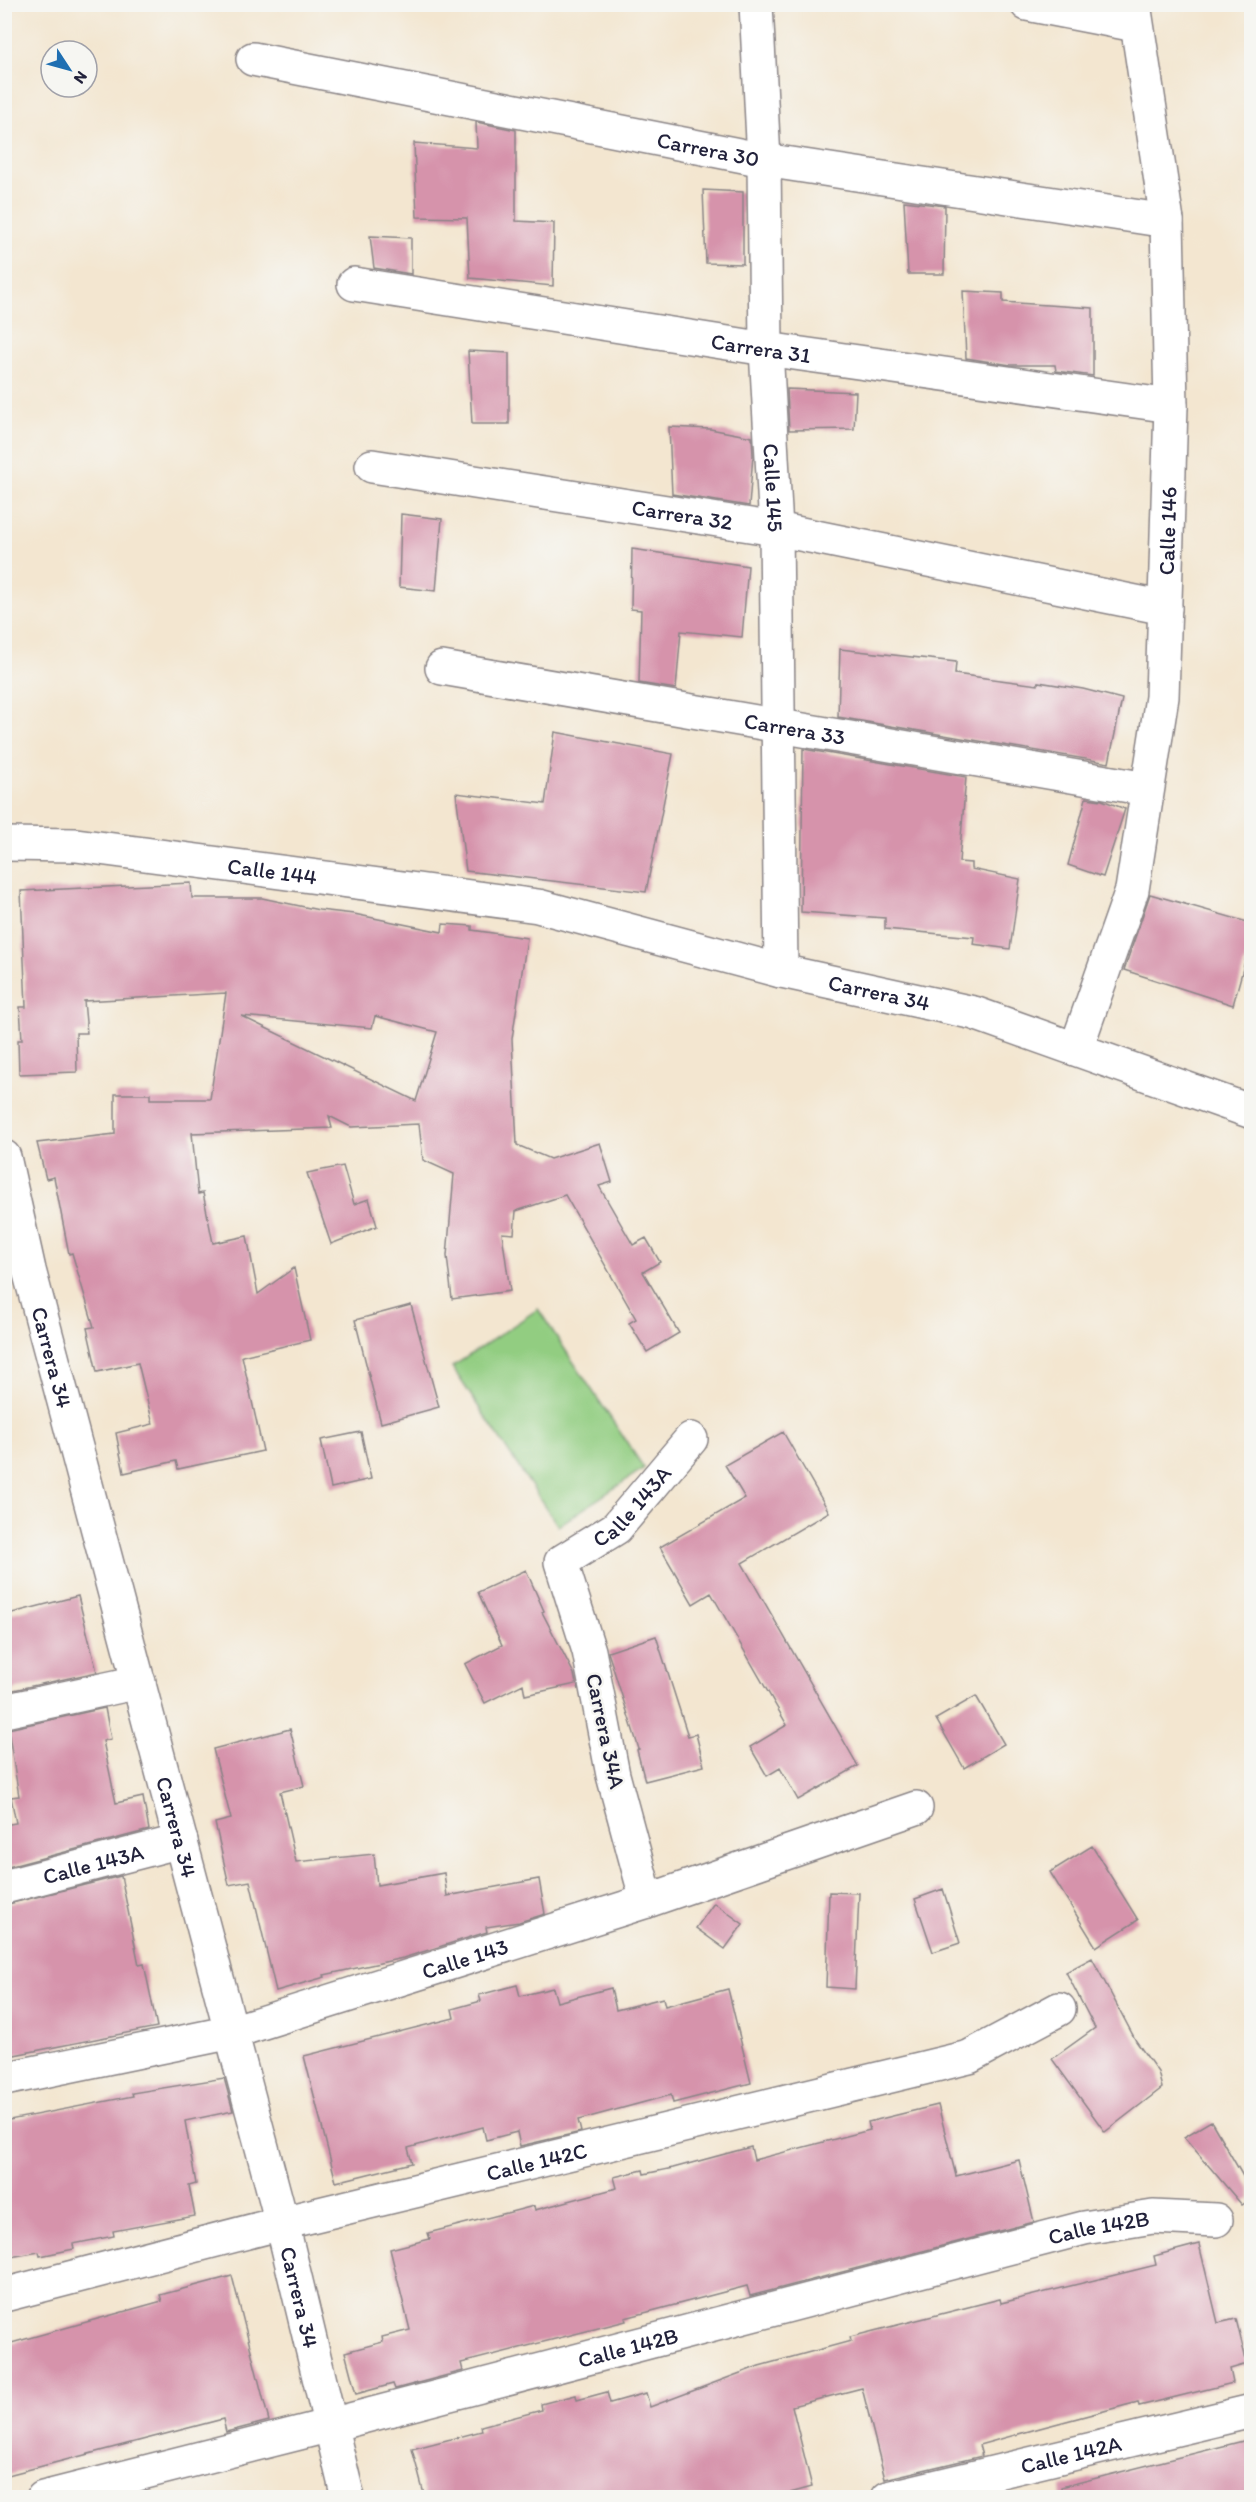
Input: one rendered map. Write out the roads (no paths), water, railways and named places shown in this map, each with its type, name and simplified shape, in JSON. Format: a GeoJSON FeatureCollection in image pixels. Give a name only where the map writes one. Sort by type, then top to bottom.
{"type":"FeatureCollection","features":[{"type":"Feature","properties":{"kind":"street","name":"Calle 145"},"geometry":{"type":"LineString","coordinates":[[756,4],[764,160],[766,349],[776,529],[781,971]]}},
{"type":"Feature","properties":{"kind":"street"},"geometry":{"type":"LineString","coordinates":[[1027,4],[1135,15]]}},
{"type":"Feature","properties":{"kind":"street","name":"Calle 146"},"geometry":{"type":"LineString","coordinates":[[1076,1049],[1132,890],[1162,697],[1171,406],[1167,221],[1135,15]]}},
{"type":"Feature","properties":{"kind":"street","name":"Carrera 30"},"geometry":{"type":"LineString","coordinates":[[253,59],[764,160],[1167,221]]}},
{"type":"Feature","properties":{"kind":"street","name":"Carrera 31"},"geometry":{"type":"LineString","coordinates":[[354,284],[766,349],[1171,406]]}},
{"type":"Feature","properties":{"kind":"street","name":"Carrera 32"},"geometry":{"type":"LineString","coordinates":[[372,466],[776,529],[1165,608]]}},
{"type":"Feature","properties":{"kind":"street","name":"Carrera 33"},"geometry":{"type":"LineString","coordinates":[[442,668],[1147,789]]}},
{"type":"Feature","properties":{"kind":"street","name":"Calle 144"},"geometry":{"type":"LineString","coordinates":[[4,844],[76,845],[538,906]]}},
{"type":"Feature","properties":{"kind":"street","name":"Carrera 34"},"geometry":{"type":"LineString","coordinates":[[538,906],[781,971],[974,1013],[1251,1112]]}},
{"type":"Feature","properties":{"kind":"street","name":"Carrera 34"},"geometry":{"type":"LineString","coordinates":[[4,1157],[29,1270],[282,2223],[348,2498]]}},
{"type":"Feature","properties":{"kind":"street","name":"Calle 143A"},"geometry":{"type":"LineString","coordinates":[[561,1562],[616,1528],[691,1438]]}},
{"type":"Feature","properties":{"kind":"street","name":"Carrera 34A"},"geometry":{"type":"LineString","coordinates":[[561,1562],[590,1651],[613,1775],[647,1901]]}},
{"type":"Feature","properties":{"kind":"street"},"geometry":{"type":"LineString","coordinates":[[4,1711],[139,1682]]}},
{"type":"Feature","properties":{"kind":"street","name":"Calle 143"},"geometry":{"type":"LineString","coordinates":[[4,2079],[232,2032],[647,1901],[916,1808]]}},
{"type":"Feature","properties":{"kind":"street","name":"Calle 143A"},"geometry":{"type":"LineString","coordinates":[[4,1887],[181,1840]]}},
{"type":"Feature","properties":{"kind":"street","name":"Calle 142C"},"geometry":{"type":"LineString","coordinates":[[4,2295],[282,2223],[969,2057],[1059,2009]]}},
{"type":"Feature","properties":{"kind":"street","name":"Calle 142B"},"geometry":{"type":"LineString","coordinates":[[44,2498],[1084,2228],[1153,2217],[1216,2220]]}},
{"type":"Feature","properties":{"kind":"street","name":"Calle 142A"},"geometry":{"type":"LineString","coordinates":[[888,2498],[1251,2411]]}}]}
